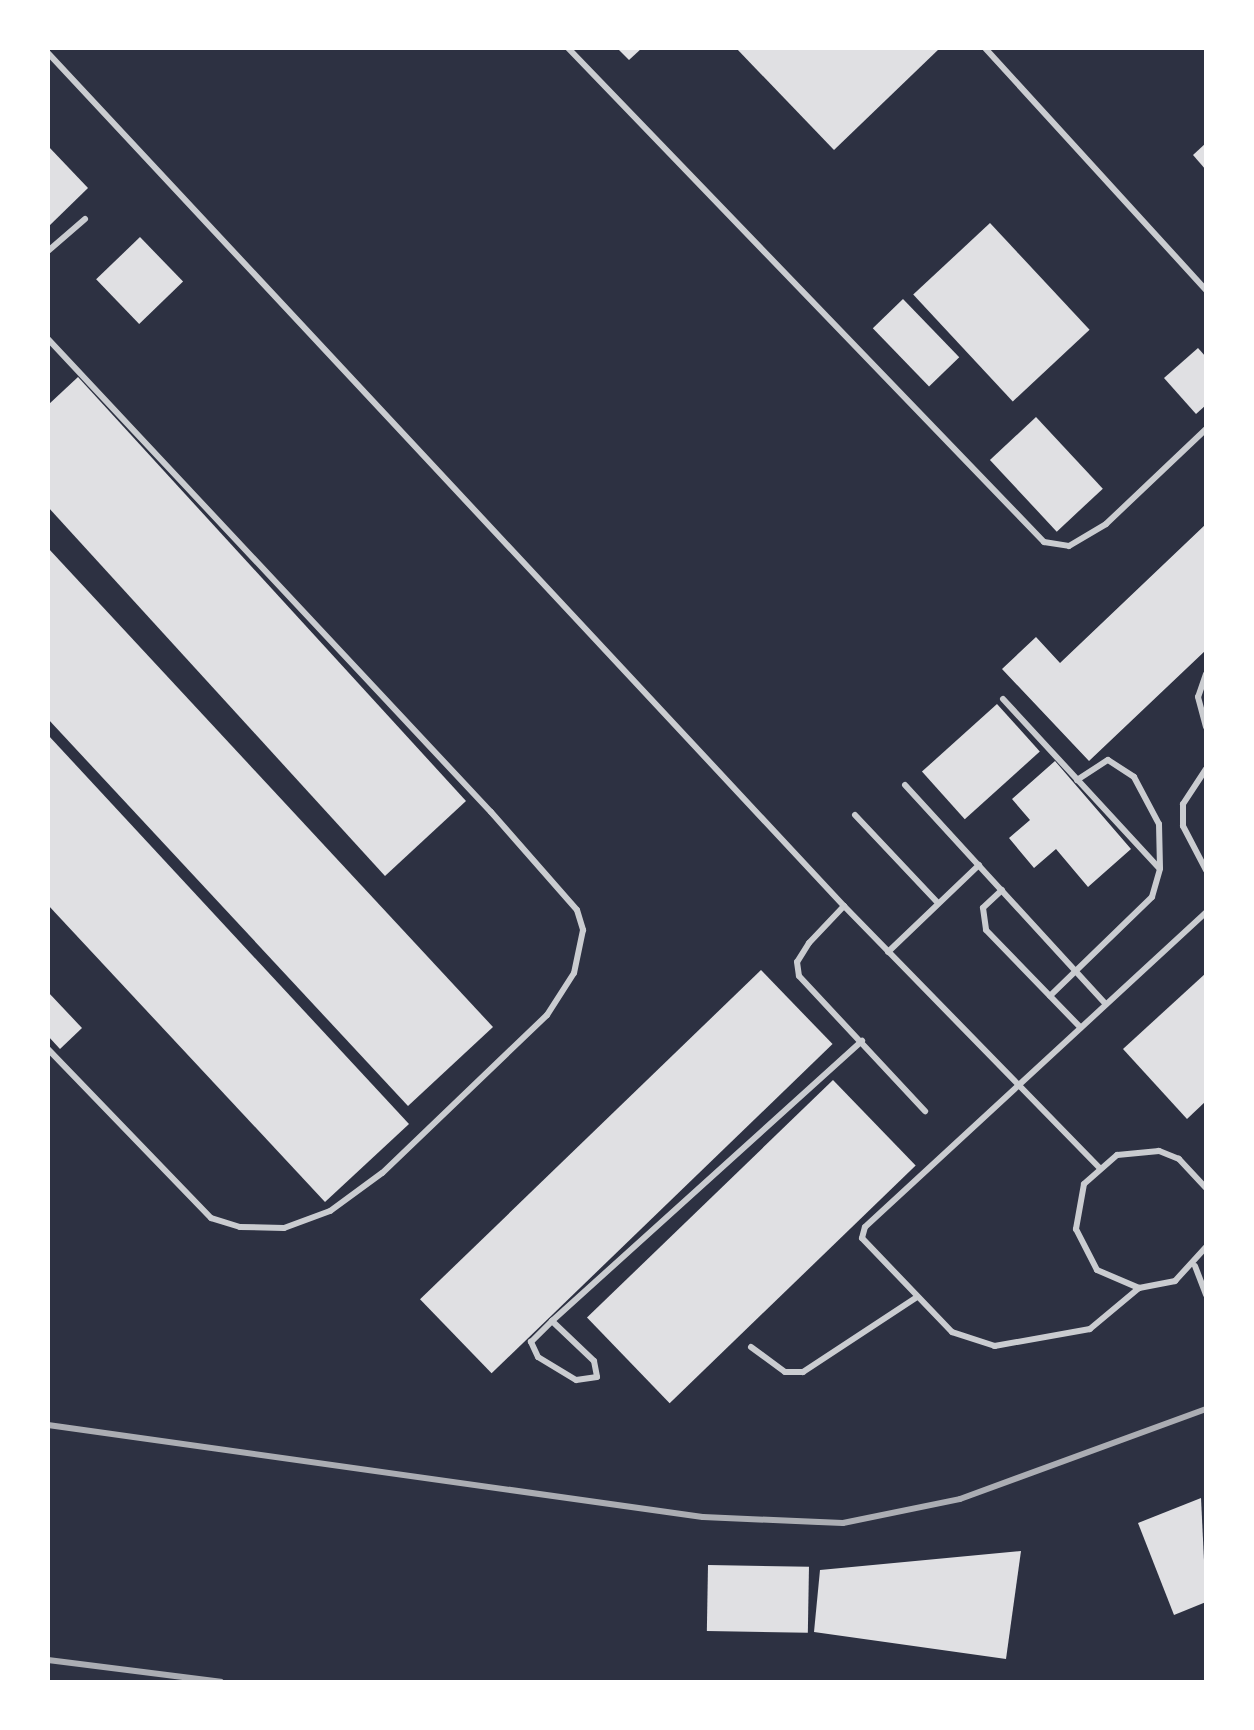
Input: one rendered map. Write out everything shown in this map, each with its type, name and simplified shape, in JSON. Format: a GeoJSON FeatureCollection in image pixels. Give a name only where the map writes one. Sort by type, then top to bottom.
{"type":"FeatureCollection","features":[{"type":"Feature","properties":{"kind":"lane"},"geometry":{"type":"LineString","coordinates":[[568,48],[1044,542],[1069,546],[1106,524],[1206,429]]}},
{"type":"Feature","properties":{"kind":"lane"},"geometry":{"type":"LineString","coordinates":[[985,48],[1206,290]]}},
{"type":"Feature","properties":{"kind":"lane"},"geometry":{"type":"LineString","coordinates":[[48,53],[844,906],[1099,1167]]}},
{"type":"Feature","properties":{"kind":"lane"},"geometry":{"type":"LineString","coordinates":[[48,251],[84,219]]}},
{"type":"Feature","properties":{"kind":"lane"},"geometry":{"type":"LineString","coordinates":[[48,339],[490,812],[577,910],[583,930],[574,973],[547,1015],[382,1173],[330,1211],[284,1228],[240,1227],[211,1218],[48,1049]]}},
{"type":"Feature","properties":{"kind":"lane"},"geometry":{"type":"LineString","coordinates":[[1206,674],[1198,697],[1206,727]]}},
{"type":"Feature","properties":{"kind":"lane"},"geometry":{"type":"LineString","coordinates":[[1003,699],[1160,869]]}},
{"type":"Feature","properties":{"kind":"lane"},"geometry":{"type":"LineString","coordinates":[[1050,996],[1152,897],[1160,869],[1159,824],[1146,790],[1108,760],[1077,780]]}},
{"type":"Feature","properties":{"kind":"lane"},"geometry":{"type":"LineString","coordinates":[[1206,769],[1182,804],[1183,826],[1206,870]]}},
{"type":"Feature","properties":{"kind":"lane"},"geometry":{"type":"LineString","coordinates":[[905,785],[1106,1004]]}},
{"type":"Feature","properties":{"kind":"lane"},"geometry":{"type":"LineString","coordinates":[[855,815],[938,903]]}},
{"type":"Feature","properties":{"kind":"lane"},"geometry":{"type":"LineString","coordinates":[[888,952],[979,864]]}},
{"type":"Feature","properties":{"kind":"lane"},"geometry":{"type":"LineString","coordinates":[[1002,890],[983,908],[980,920],[1080,1028]]}},
{"type":"Feature","properties":{"kind":"lane"},"geometry":{"type":"LineString","coordinates":[[844,906],[797,962],[799,976],[924,1111]]}},
{"type":"Feature","properties":{"kind":"lane"},"geometry":{"type":"LineString","coordinates":[[1206,912],[864,1227],[867,1248],[952,1332],[994,1346],[1090,1330],[1138,1288],[1175,1280],[1195,1266],[1206,1248]]}},
{"type":"Feature","properties":{"kind":"lane"},"geometry":{"type":"LineString","coordinates":[[552,1321],[594,1361],[597,1377],[576,1380],[532,1349],[552,1321],[862,1040]]}},
{"type":"Feature","properties":{"kind":"lane"},"geometry":{"type":"LineString","coordinates":[[1138,1288],[1097,1270],[1083,1252],[1076,1206],[1099,1167],[1138,1150],[1159,1151],[1179,1158],[1206,1188]]}},
{"type":"Feature","properties":{"kind":"lane"},"geometry":{"type":"LineString","coordinates":[[1195,1266],[1206,1295]]}},
{"type":"Feature","properties":{"kind":"lane"},"geometry":{"type":"LineString","coordinates":[[751,1346],[785,1372],[803,1372],[917,1297]]}},
{"type":"Feature","properties":{"kind":"building"},"geometry":{"type":"Polygon","coordinates":[[[617,48],[642,48],[629,60],[617,48]]]}},
{"type":"Feature","properties":{"kind":"building"},"geometry":{"type":"Polygon","coordinates":[[[736,48],[940,48],[834,150],[736,48]]]}},
{"type":"Feature","properties":{"kind":"building"},"geometry":{"type":"Polygon","coordinates":[[[1206,143],[1206,170],[1193,155],[1206,143]]]}},
{"type":"Feature","properties":{"kind":"building"},"geometry":{"type":"Polygon","coordinates":[[[48,146],[88,188],[48,227],[48,146]]]}},
{"type":"Feature","properties":{"kind":"building"},"geometry":{"type":"Polygon","coordinates":[[[990,223],[1090,330],[1013,401],[913,295],[990,223]]]}},
{"type":"Feature","properties":{"kind":"building"},"geometry":{"type":"Polygon","coordinates":[[[140,237],[183,282],[139,324],[96,279],[140,237]]]}},
{"type":"Feature","properties":{"kind":"building"},"geometry":{"type":"Polygon","coordinates":[[[903,299],[959,357],[929,386],[873,328],[903,299]]]}},
{"type":"Feature","properties":{"kind":"building"},"geometry":{"type":"Polygon","coordinates":[[[1198,348],[1206,357],[1206,405],[1196,414],[1164,378],[1198,348]]]}},
{"type":"Feature","properties":{"kind":"building"},"geometry":{"type":"Polygon","coordinates":[[[78,377],[466,801],[385,876],[48,507],[48,405],[78,377]]]}},
{"type":"Feature","properties":{"kind":"building"},"geometry":{"type":"Polygon","coordinates":[[[1036,417],[1103,489],[1057,532],[990,460],[1036,417]]]}},
{"type":"Feature","properties":{"kind":"building"},"geometry":{"type":"Polygon","coordinates":[[[1206,524],[1206,650],[1089,761],[1002,669],[1036,637],[1060,663],[1206,524]]]}},
{"type":"Feature","properties":{"kind":"building"},"geometry":{"type":"Polygon","coordinates":[[[48,548],[493,1027],[408,1106],[48,719],[48,548]]]}},
{"type":"Feature","properties":{"kind":"building"},"geometry":{"type":"Polygon","coordinates":[[[997,704],[1040,752],[965,819],[922,772],[997,704]]]}},
{"type":"Feature","properties":{"kind":"building"},"geometry":{"type":"Polygon","coordinates":[[[48,735],[409,1124],[325,1202],[48,905],[48,735]]]}},
{"type":"Feature","properties":{"kind":"building"},"geometry":{"type":"Polygon","coordinates":[[[1055,761],[1131,849],[1088,887],[1056,849],[1034,868],[1009,838],[1030,820],[1012,799],[1055,761]]]}},
{"type":"Feature","properties":{"kind":"building"},"geometry":{"type":"Polygon","coordinates":[[[761,970],[833,1044],[492,1373],[420,1299],[761,970]]]}},
{"type":"Feature","properties":{"kind":"building"},"geometry":{"type":"Polygon","coordinates":[[[1206,973],[1206,1101],[1187,1119],[1123,1049],[1206,973]]]}},
{"type":"Feature","properties":{"kind":"building"},"geometry":{"type":"Polygon","coordinates":[[[48,992],[82,1028],[60,1049],[48,1036],[48,992]]]}},
{"type":"Feature","properties":{"kind":"building"},"geometry":{"type":"Polygon","coordinates":[[[833,1080],[916,1166],[670,1403],[587,1318],[833,1080]]]}},
{"type":"Feature","properties":{"kind":"building"},"geometry":{"type":"Polygon","coordinates":[[[1201,1498],[1206,1602],[1174,1615],[1138,1523],[1201,1498]]]}},
{"type":"Feature","properties":{"kind":"building"},"geometry":{"type":"Polygon","coordinates":[[[1021,1551],[1006,1659],[814,1632],[820,1570],[1021,1551]]]}},
{"type":"Feature","properties":{"kind":"building"},"geometry":{"type":"Polygon","coordinates":[[[708,1565],[809,1567],[808,1633],[707,1631],[708,1565]]]}},
{"type":"Feature","properties":{"kind":"railway"},"geometry":{"type":"LineString","coordinates":[[48,1425],[703,1517],[843,1523],[960,1499],[1206,1409]]}},
{"type":"Feature","properties":{"kind":"railway"},"geometry":{"type":"LineString","coordinates":[[48,1660],[221,1682]]}}]}
